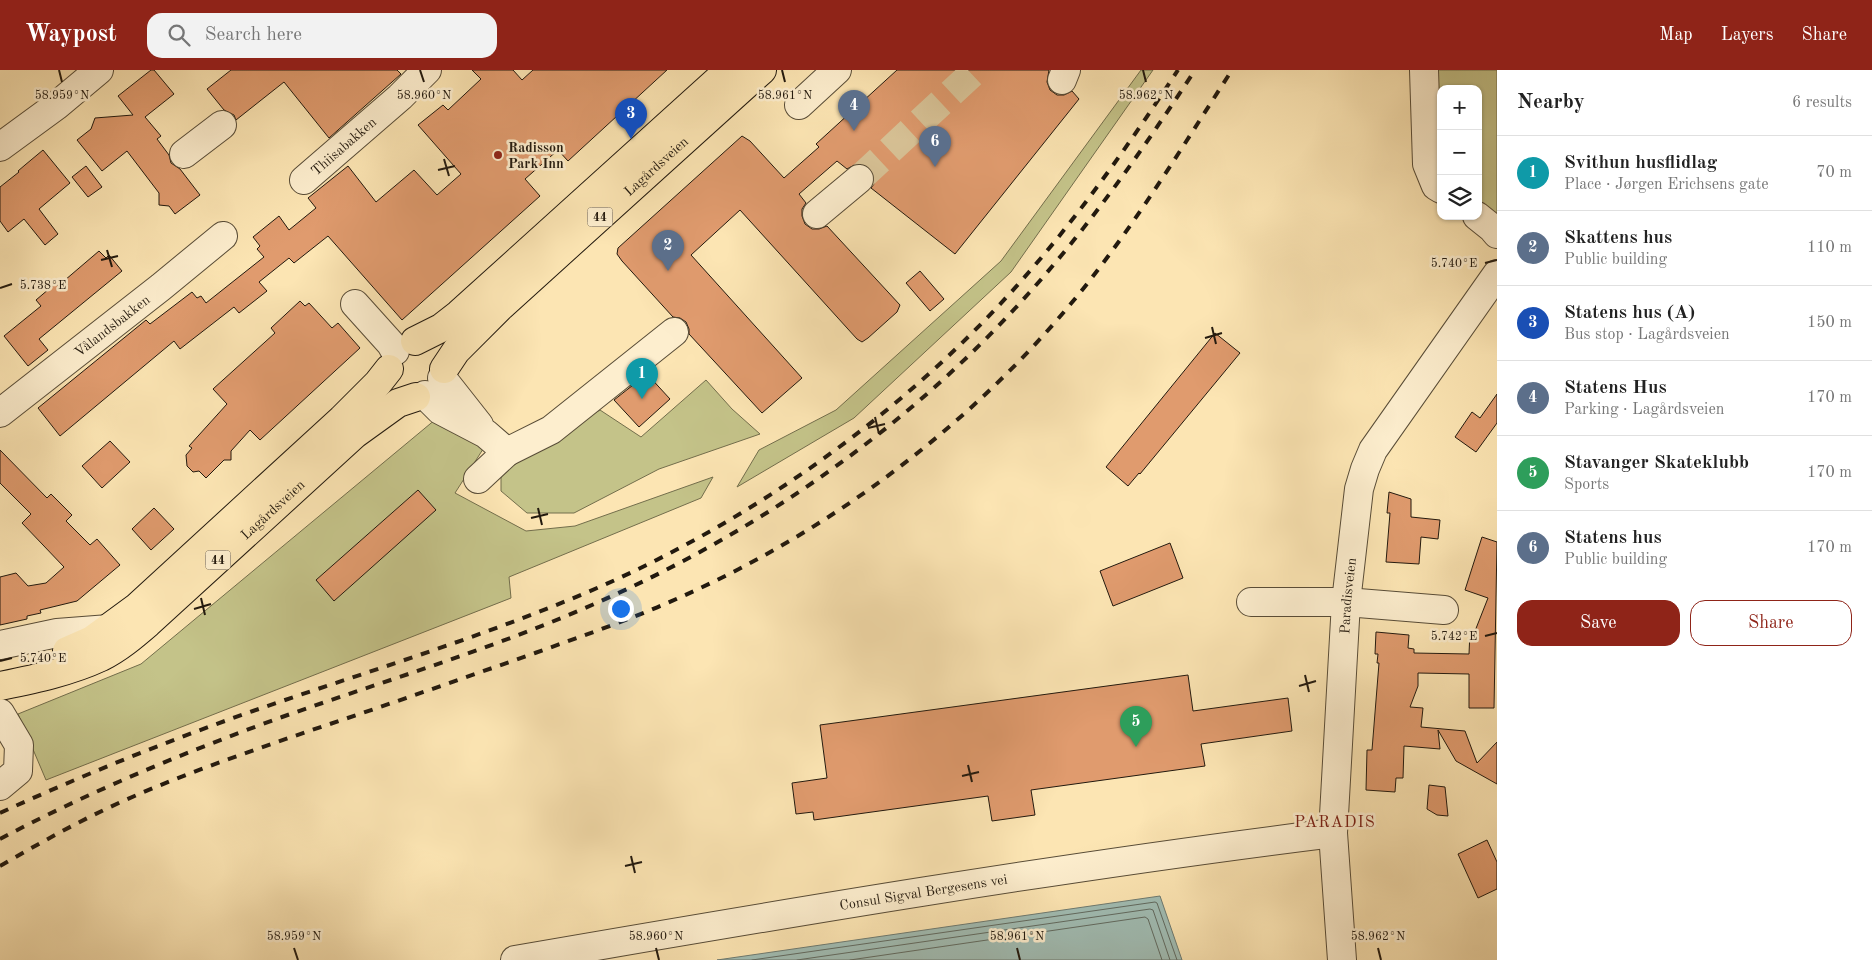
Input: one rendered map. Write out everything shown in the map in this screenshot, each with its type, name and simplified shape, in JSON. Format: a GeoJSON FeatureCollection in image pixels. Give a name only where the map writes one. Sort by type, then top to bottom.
{"type":"FeatureCollection","features":[{"type":"Feature","properties":{"kind":"main road","name":"Lagårdsveien"},"geometry":{"type":"LineString","coordinates":[[0,686],[66,670],[102,656],[120,646],[156,616],[355,434],[398,403],[432,385],[456,351],[494,312],[762,70]]}},
{"type":"Feature","properties":{"kind":"main road","name":"Lagårdsveien"},"geometry":{"type":"LineString","coordinates":[[0,669],[30,662],[77,647],[109,629],[137,607],[342,419],[378,383],[400,354],[460,314],[719,73]]}},
{"type":"Feature","properties":{"kind":"main road"},"geometry":{"type":"LineString","coordinates":[[424,342],[436,349],[441,357],[432,385],[406,395],[398,390],[392,382],[400,354],[424,342]]}},
{"type":"Feature","properties":{"kind":"street"},"geometry":{"type":"LineString","coordinates":[[0,147],[56,106],[99,70]]}},
{"type":"Feature","properties":{"kind":"street","name":"Thiisabakken"},"geometry":{"type":"LineString","coordinates":[[304,180],[427,70]]}},
{"type":"Feature","properties":{"kind":"street"},"geometry":{"type":"LineString","coordinates":[[799,105],[837,70]]}},
{"type":"Feature","properties":{"kind":"street"},"geometry":{"type":"LineString","coordinates":[[1424,70],[1427,164],[1437,187]]}},
{"type":"Feature","properties":{"kind":"street"},"geometry":{"type":"LineString","coordinates":[[184,154],[222,125]]}},
{"type":"Feature","properties":{"kind":"street"},"geometry":{"type":"LineString","coordinates":[[817,214],[859,178]]}},
{"type":"Feature","properties":{"kind":"street"},"geometry":{"type":"LineString","coordinates":[[1481,220],[1497,234]]}},
{"type":"Feature","properties":{"kind":"street","name":"Vålandsbakken"},"geometry":{"type":"LineString","coordinates":[[0,413],[223,236]]}},
{"type":"Feature","properties":{"kind":"street","name":"Paradisveien"},"geometry":{"type":"LineString","coordinates":[[1342,960],[1334,833],[1346,602],[1359,489],[1364,469],[1373,450],[1497,274]]}},
{"type":"Feature","properties":{"kind":"street"},"geometry":{"type":"LineString","coordinates":[[355,304],[400,354]]}},
{"type":"Feature","properties":{"kind":"street"},"geometry":{"type":"LineString","coordinates":[[478,479],[508,452],[551,430],[674,332]]}},
{"type":"Feature","properties":{"kind":"street"},"geometry":{"type":"LineString","coordinates":[[432,385],[440,410],[486,434],[508,452]]}},
{"type":"Feature","properties":{"kind":"street"},"geometry":{"type":"LineString","coordinates":[[1251,602],[1346,602],[1444,610]]}},
{"type":"Feature","properties":{"kind":"street"},"geometry":{"type":"LineString","coordinates":[[0,645],[57,633],[109,629]]}},
{"type":"Feature","properties":{"kind":"street"},"geometry":{"type":"LineString","coordinates":[[0,713],[19,745],[18,771],[0,786]]}},
{"type":"Feature","properties":{"kind":"street","name":"Consul Sigval Bergesens vei"},"geometry":{"type":"LineString","coordinates":[[515,960],[787,913],[1182,852],[1334,833]]}},
{"type":"Feature","properties":{"kind":"shaded area"},"geometry":{"type":"Polygon","coordinates":[[[1141,70],[1153,70],[1011,272],[854,418],[737,487],[759,450],[836,410],[1001,261],[1141,70]]]}},
{"type":"Feature","properties":{"kind":"shaded area"},"geometry":{"type":"Polygon","coordinates":[[[1412,70],[1497,70],[1497,230],[1482,219],[1482,85],[1437,85],[1437,180],[1412,70]]]}},
{"type":"Feature","properties":{"kind":"shaded area"},"geometry":{"type":"Polygon","coordinates":[[[706,380],[732,409],[760,434],[659,469],[574,513],[527,513],[501,491],[501,466],[600,410],[641,437],[706,380]]]}},
{"type":"Feature","properties":{"kind":"shaded area"},"geometry":{"type":"Polygon","coordinates":[[[436,419],[485,446],[455,493],[526,531],[575,526],[713,477],[701,498],[509,577],[511,598],[46,780],[18,714],[141,664],[436,419]]]}},
{"type":"Feature","properties":{"kind":"water"},"geometry":{"type":"Polygon","coordinates":[[[1160,896],[1182,960],[717,960],[1160,896]]]}},
{"type":"Feature","properties":{"kind":"building"},"geometry":{"type":"Polygon","coordinates":[[[151,70],[154,70],[174,94],[145,117],[161,136],[157,139],[169,155],[171,163],[180,169],[200,195],[175,214],[169,206],[159,205],[159,193],[127,151],[102,171],[77,140],[91,129],[95,118],[133,115],[118,96],[151,70]]]}},
{"type":"Feature","properties":{"kind":"building"},"geometry":{"type":"Polygon","coordinates":[[[231,70],[397,70],[401,74],[329,138],[284,82],[236,120],[234,115],[224,110],[207,89],[231,70]]]}},
{"type":"Feature","properties":{"kind":"building"},"geometry":{"type":"Polygon","coordinates":[[[472,70],[513,70],[522,80],[533,70],[667,70],[568,161],[558,150],[525,179],[540,196],[402,320],[328,236],[294,263],[289,258],[259,282],[267,291],[239,313],[234,307],[180,349],[174,341],[60,436],[38,408],[146,320],[150,324],[192,292],[197,298],[201,296],[206,303],[264,257],[257,249],[260,246],[253,237],[279,216],[289,230],[316,208],[308,198],[348,166],[376,202],[414,170],[437,195],[461,174],[418,125],[443,105],[448,110],[481,79],[472,70]]]}},
{"type":"Feature","properties":{"kind":"building"},"geometry":{"type":"Polygon","coordinates":[[[897,70],[1049,70],[1047,82],[1050,90],[1057,95],[1064,95],[1072,91],[1079,99],[955,254],[871,188],[874,184],[874,176],[871,169],[865,165],[856,164],[847,169],[837,161],[799,194],[806,203],[802,209],[805,224],[812,229],[827,226],[900,305],[897,312],[862,342],[857,339],[740,210],[691,255],[802,378],[762,413],[689,334],[686,322],[680,318],[673,317],[622,261],[617,254],[618,248],[742,136],[750,141],[784,178],[819,147],[816,144],[897,70]]]}},
{"type":"Feature","properties":{"kind":"building"},"geometry":{"type":"Polygon","coordinates":[[[43,150],[70,183],[39,209],[58,234],[45,245],[24,219],[8,232],[0,221],[0,187],[43,150]]]}},
{"type":"Feature","properties":{"kind":"building"},"geometry":{"type":"Polygon","coordinates":[[[86,166],[102,187],[88,197],[72,177],[86,166]]]}},
{"type":"Feature","properties":{"kind":"building"},"geometry":{"type":"Polygon","coordinates":[[[99,251],[106,258],[109,255],[122,271],[39,339],[48,350],[28,366],[4,336],[41,306],[36,300],[56,283],[58,286],[99,251]]]}},
{"type":"Feature","properties":{"kind":"building"},"geometry":{"type":"Polygon","coordinates":[[[920,271],[944,299],[930,311],[906,283],[920,271]]]}},
{"type":"Feature","properties":{"kind":"building"},"geometry":{"type":"Polygon","coordinates":[[[300,301],[305,306],[309,303],[332,328],[338,323],[360,348],[260,440],[250,430],[231,451],[231,460],[224,460],[206,478],[199,471],[193,472],[187,466],[186,455],[192,448],[189,446],[227,404],[213,389],[275,333],[271,328],[300,301]]]}},
{"type":"Feature","properties":{"kind":"building"},"geometry":{"type":"Polygon","coordinates":[[[1215,333],[1240,353],[1128,486],[1106,467],[1215,333]]]}},
{"type":"Feature","properties":{"kind":"building"},"geometry":{"type":"Polygon","coordinates":[[[647,374],[670,399],[639,427],[614,400],[647,374]]]}},
{"type":"Feature","properties":{"kind":"building"},"geometry":{"type":"Polygon","coordinates":[[[1497,394],[1497,423],[1476,452],[1455,437],[1472,412],[1480,418],[1497,394]]]}},
{"type":"Feature","properties":{"kind":"building"},"geometry":{"type":"Polygon","coordinates":[[[110,441],[130,462],[102,488],[82,466],[110,441]]]}},
{"type":"Feature","properties":{"kind":"building"},"geometry":{"type":"Polygon","coordinates":[[[0,450],[47,498],[51,494],[72,515],[66,521],[90,545],[97,539],[120,565],[77,601],[40,610],[41,613],[27,616],[27,619],[0,625],[0,577],[16,573],[28,586],[46,583],[64,567],[22,523],[31,514],[0,483],[0,450]]]}},
{"type":"Feature","properties":{"kind":"building"},"geometry":{"type":"Polygon","coordinates":[[[418,490],[436,510],[334,601],[316,580],[418,490]]]}},
{"type":"Feature","properties":{"kind":"building"},"geometry":{"type":"Polygon","coordinates":[[[1389,492],[1411,499],[1411,517],[1440,520],[1438,539],[1421,537],[1419,564],[1386,562],[1390,513],[1387,513],[1389,492]]]}},
{"type":"Feature","properties":{"kind":"building"},"geometry":{"type":"Polygon","coordinates":[[[154,508],[174,529],[151,550],[132,529],[154,508]]]}},
{"type":"Feature","properties":{"kind":"building"},"geometry":{"type":"Polygon","coordinates":[[[1482,537],[1497,542],[1494,708],[1469,708],[1469,674],[1418,673],[1418,686],[1410,707],[1423,708],[1421,727],[1465,731],[1477,763],[1497,742],[1497,784],[1456,761],[1438,730],[1440,749],[1404,746],[1403,778],[1396,778],[1395,792],[1366,790],[1367,750],[1372,750],[1379,663],[1377,663],[1378,654],[1375,654],[1376,632],[1409,635],[1408,648],[1414,649],[1414,653],[1469,654],[1470,631],[1475,631],[1488,598],[1465,590],[1482,537]]]}},
{"type":"Feature","properties":{"kind":"building"},"geometry":{"type":"Polygon","coordinates":[[[1170,543],[1183,578],[1113,606],[1100,571],[1170,543]]]}},
{"type":"Feature","properties":{"kind":"building"},"geometry":{"type":"Polygon","coordinates":[[[1188,675],[1193,711],[1288,698],[1292,731],[1201,744],[1205,766],[1031,790],[1035,815],[992,821],[988,796],[814,820],[813,812],[796,814],[792,783],[827,778],[820,725],[1188,675]]]}},
{"type":"Feature","properties":{"kind":"building"},"geometry":{"type":"Polygon","coordinates":[[[1429,785],[1445,787],[1448,816],[1437,815],[1427,809],[1429,785]]]}},
{"type":"Feature","properties":{"kind":"building"},"geometry":{"type":"Polygon","coordinates":[[[1487,840],[1497,862],[1497,889],[1478,898],[1458,854],[1487,840]]]}},
{"type":"Feature","properties":{"kind":"tunnel"},"geometry":{"type":"LineString","coordinates":[[859,179],[976,70]]}},
{"type":"Feature","properties":{"kind":"railway"},"geometry":{"type":"LineString","coordinates":[[0,813],[62,785],[189,734],[474,636],[561,603],[663,557],[721,525],[778,490],[886,410],[937,367],[985,320],[1029,272],[1069,224],[1125,148],[1178,70]]}},
{"type":"Feature","properties":{"kind":"railway"},"geometry":{"type":"LineString","coordinates":[[0,839],[34,821],[139,773],[210,744],[282,717],[468,653],[578,611],[641,582],[703,550],[763,515],[821,477],[877,435],[931,391],[981,343],[1029,293],[1074,240],[1136,157],[1195,70]]}},
{"type":"Feature","properties":{"kind":"railway"},"geometry":{"type":"LineString","coordinates":[[0,866],[90,817],[168,782],[240,755],[572,640],[665,604],[742,567],[800,535],[856,499],[910,459],[961,416],[1010,370],[1055,322],[1097,271],[1133,222],[1232,70]]}},
{"type":"Feature","properties":{"kind":"place","name":"Statens Hus"},"geometry":{"type":"Point","coordinates":[854,131]}},
{"type":"Feature","properties":{"kind":"place","name":"Statens hus (A)"},"geometry":{"type":"Point","coordinates":[631,139]}},
{"type":"Feature","properties":{"kind":"place","name":"Radisson Park Inn"},"geometry":{"type":"Point","coordinates":[498,155]}},
{"type":"Feature","properties":{"kind":"place","name":"Statens hus"},"geometry":{"type":"Point","coordinates":[935,167]}},
{"type":"Feature","properties":{"kind":"place","name":"Skattens hus"},"geometry":{"type":"Point","coordinates":[668,271]}},
{"type":"Feature","properties":{"kind":"place","name":"Svithun husflidlag"},"geometry":{"type":"Point","coordinates":[642,399]}},
{"type":"Feature","properties":{"kind":"place","name":"Stavanger Skateklubb"},"geometry":{"type":"Point","coordinates":[1136,747]}},
{"type":"Feature","properties":{"kind":"district","name":"PARADIS"},"geometry":{"type":"Point","coordinates":[1335,821]}}]}
